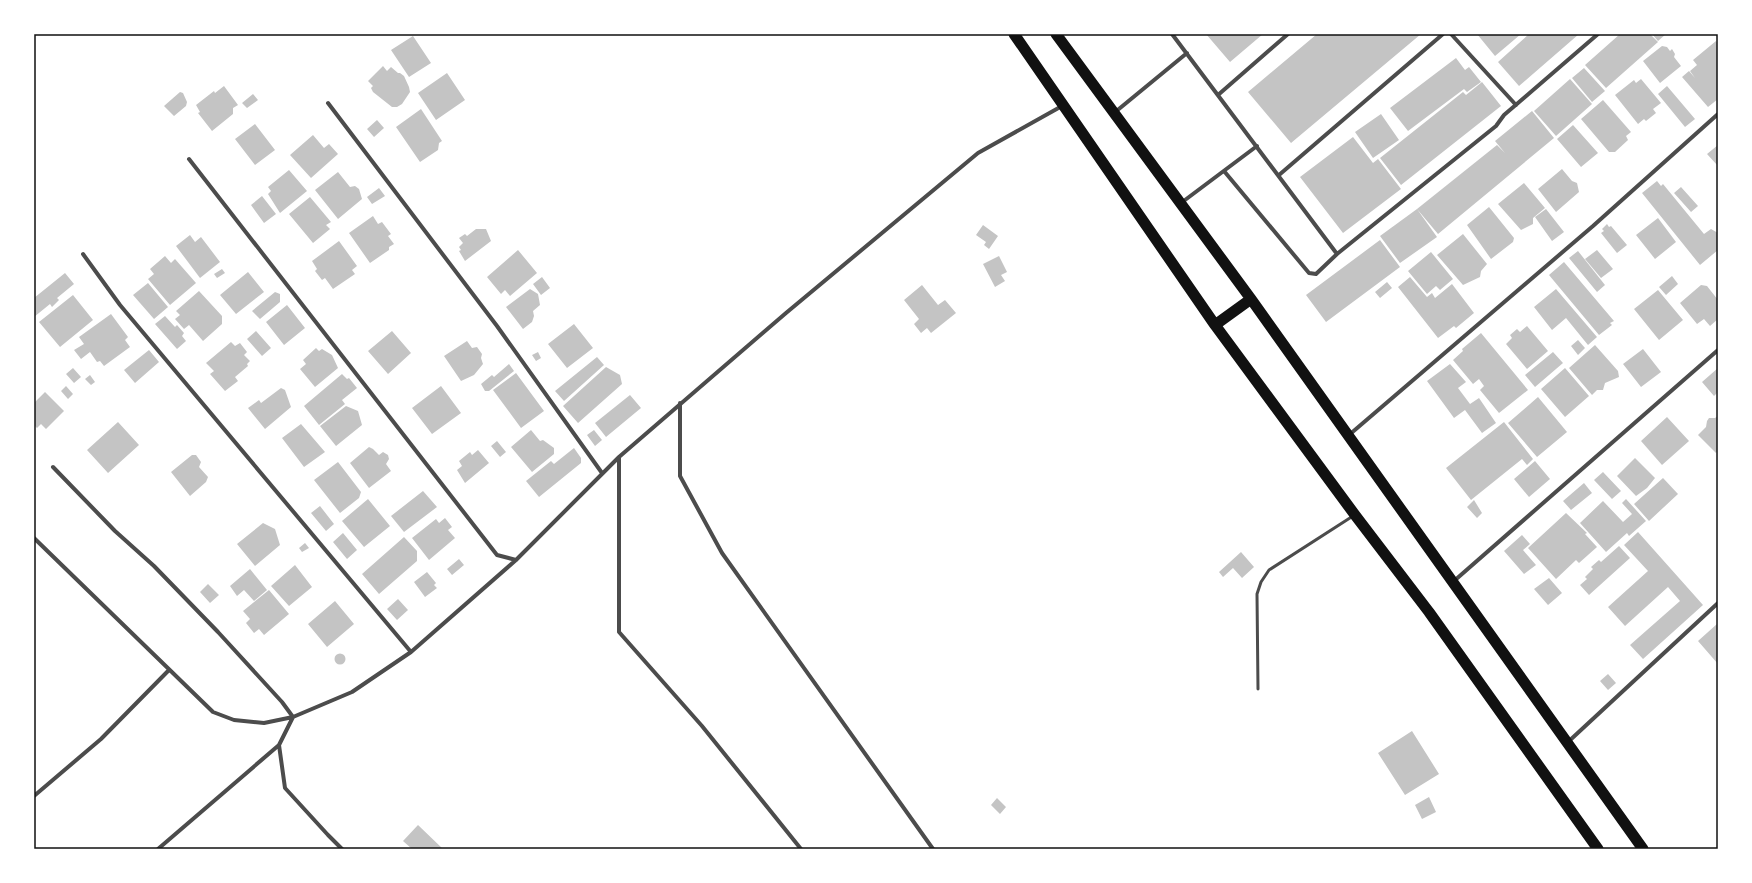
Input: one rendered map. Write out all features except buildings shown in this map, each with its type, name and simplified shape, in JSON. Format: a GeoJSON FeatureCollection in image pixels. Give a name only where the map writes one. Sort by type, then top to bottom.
{"type":"FeatureCollection","features":[{"type":"Feature","properties":{"kind":"highway"},"geometry":{"type":"LineString","coordinates":[[1014,34],[1215,325],[1355,515],[1429,612],[1598,849]]}},
{"type":"Feature","properties":{"kind":"highway"},"geometry":{"type":"LineString","coordinates":[[1056,34],[1251,299],[1454,581],[1566,743],[1643,849]]}},
{"type":"Feature","properties":{"kind":"highway"},"geometry":{"type":"LineString","coordinates":[[1215,325],[1251,299]]}},
{"type":"Feature","properties":{"kind":"street"},"geometry":{"type":"LineString","coordinates":[[1172,34],[1337,254]]}},
{"type":"Feature","properties":{"kind":"street"},"geometry":{"type":"LineString","coordinates":[[1218,95],[1288,34]]}},
{"type":"Feature","properties":{"kind":"street"},"geometry":{"type":"LineString","coordinates":[[1279,175],[1443,34]]}},
{"type":"Feature","properties":{"kind":"street"},"geometry":{"type":"LineString","coordinates":[[1451,34],[1516,105]]}},
{"type":"Feature","properties":{"kind":"street"},"geometry":{"type":"LineString","coordinates":[[1224,171],[1309,273],[1316,274],[1337,254],[1496,126],[1504,115],[1598,34]]}},
{"type":"Feature","properties":{"kind":"street"},"geometry":{"type":"LineString","coordinates":[[1114,113],[1186,53]]}},
{"type":"Feature","properties":{"kind":"street"},"geometry":{"type":"LineString","coordinates":[[328,103],[497,326],[602,473]]}},
{"type":"Feature","properties":{"kind":"street"},"geometry":{"type":"LineString","coordinates":[[34,538],[212,712],[224,717],[264,723],[293,717],[352,692],[412,652],[516,560],[618,457],[978,153],[1064,105]]}},
{"type":"Feature","properties":{"kind":"street"},"geometry":{"type":"LineString","coordinates":[[1348,435],[1593,226],[1718,114]]}},
{"type":"Feature","properties":{"kind":"street"},"geometry":{"type":"LineString","coordinates":[[1180,204],[1257,146]]}},
{"type":"Feature","properties":{"kind":"street"},"geometry":{"type":"LineString","coordinates":[[189,159],[497,556],[516,560]]}},
{"type":"Feature","properties":{"kind":"street"},"geometry":{"type":"LineString","coordinates":[[83,254],[120,305],[412,652]]}},
{"type":"Feature","properties":{"kind":"street"},"geometry":{"type":"LineString","coordinates":[[1454,581],[1718,350]]}},
{"type":"Feature","properties":{"kind":"street"},"geometry":{"type":"LineString","coordinates":[[680,404],[680,476],[722,553],[933,849]]}},
{"type":"Feature","properties":{"kind":"street"},"geometry":{"type":"LineString","coordinates":[[618,457],[619,632],[702,726],[801,849]]}},
{"type":"Feature","properties":{"kind":"street"},"geometry":{"type":"LineString","coordinates":[[53,467],[115,531],[154,566],[218,632],[282,702],[293,717]]}},
{"type":"Feature","properties":{"kind":"street"},"geometry":{"type":"LineString","coordinates":[[1566,743],[1718,604]]}},
{"type":"Feature","properties":{"kind":"street"},"geometry":{"type":"LineString","coordinates":[[34,796],[100,739],[169,670]]}},
{"type":"Feature","properties":{"kind":"street"},"geometry":{"type":"LineString","coordinates":[[158,849],[279,745],[293,717]]}},
{"type":"Feature","properties":{"kind":"street"},"geometry":{"type":"LineString","coordinates":[[279,745],[285,788],[342,849]]}},
{"type":"Feature","properties":{"kind":"lane"},"geometry":{"type":"LineString","coordinates":[[1258,689],[1257,594],[1261,582],[1269,570],[1355,515]]}}]}
